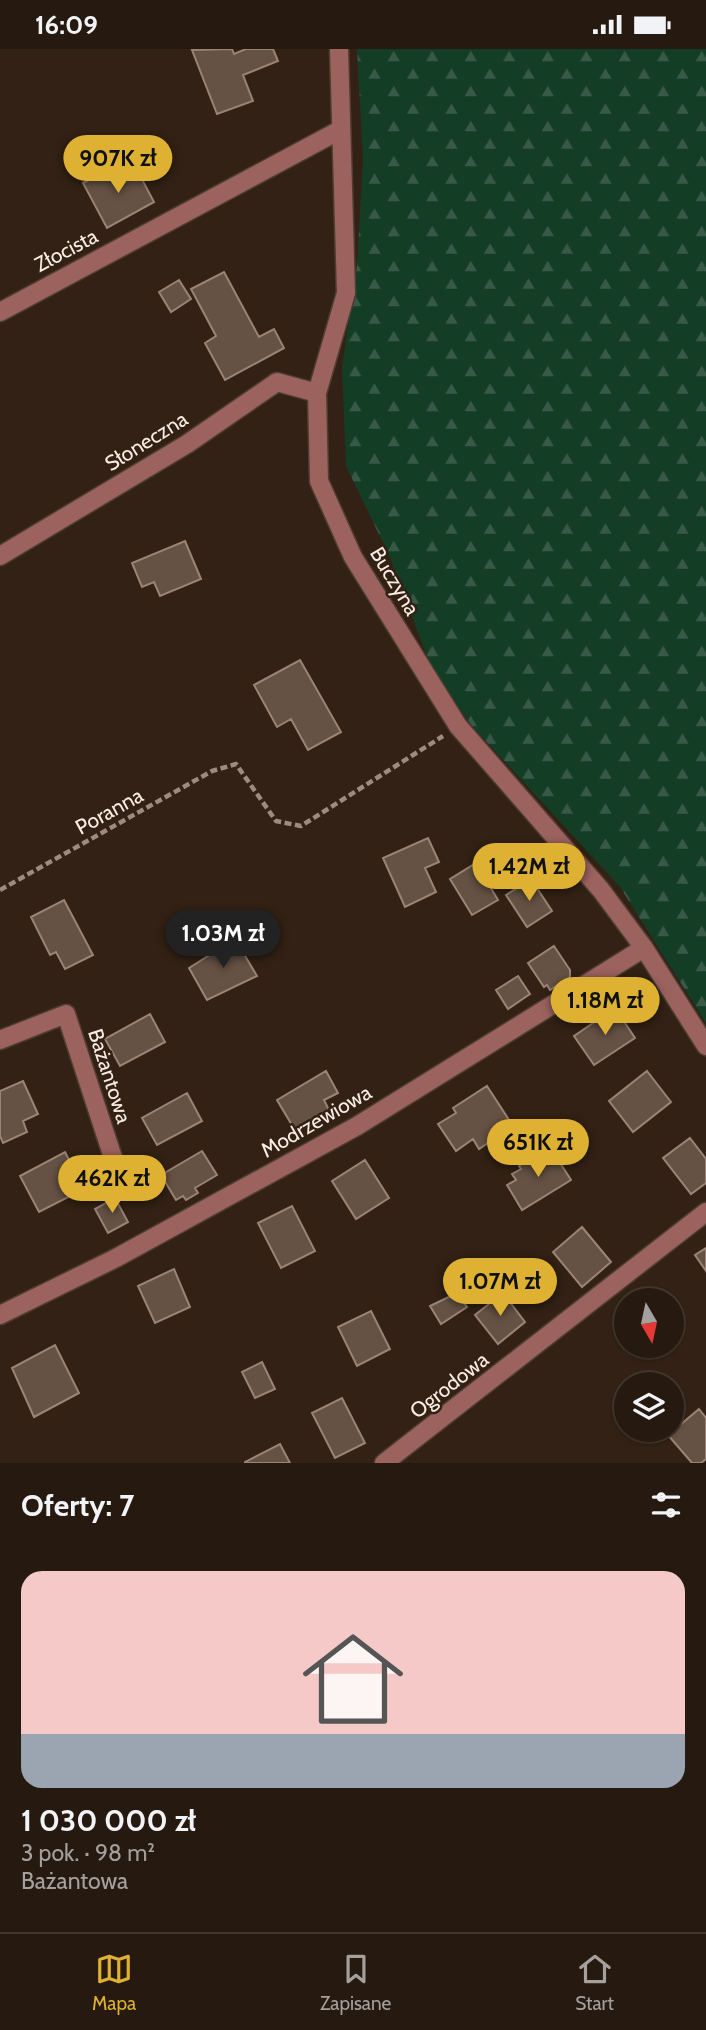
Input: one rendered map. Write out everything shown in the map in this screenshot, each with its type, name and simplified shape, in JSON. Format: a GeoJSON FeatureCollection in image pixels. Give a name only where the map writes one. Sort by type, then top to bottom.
{"type":"FeatureCollection","features":[{"type":"Feature","properties":{"kind":"street","name":"Buczyna"},"geometry":{"type":"LineString","coordinates":[[339,49],[346,293],[317,393],[319,481],[354,557],[458,726],[601,890],[644,948],[706,1046]]}},
{"type":"Feature","properties":{"kind":"street","name":"Złocista"},"geometry":{"type":"LineString","coordinates":[[0,312],[340,130]]}},
{"type":"Feature","properties":{"kind":"street","name":"Słoneczna"},"geometry":{"type":"LineString","coordinates":[[0,556],[187,445],[277,382],[317,393]]}},
{"type":"Feature","properties":{"kind":"street","name":"Modrzewiowa"},"geometry":{"type":"LineString","coordinates":[[0,1315],[116,1258],[357,1126],[644,948]]}},
{"type":"Feature","properties":{"kind":"street","name":"Bażantowa"},"geometry":{"type":"LineString","coordinates":[[0,1040],[66,1014],[120,1179]]}},
{"type":"Feature","properties":{"kind":"street","name":"Ogrodowa"},"geometry":{"type":"LineString","coordinates":[[384,1463],[706,1212]]}},
{"type":"Feature","properties":{"kind":"path","name":"Poranna"},"geometry":{"type":"LineString","coordinates":[[0,890],[212,771],[236,764],[276,821],[301,826],[458,726]]}},
{"type":"Feature","properties":{"kind":"green space"},"geometry":{"type":"Polygon","coordinates":[[[357,49],[706,49],[706,1023],[620,887],[472,726],[432,670],[389,555],[346,466],[342,367],[357,266],[363,160],[357,49]]]}},
{"type":"Feature","properties":{"kind":"building"},"geometry":{"type":"Polygon","coordinates":[[[232,49],[234,54],[246,49],[273,49],[278,61],[243,75],[253,101],[217,114],[192,50],[232,49]]]}},
{"type":"Feature","properties":{"kind":"building"},"geometry":{"type":"Polygon","coordinates":[[[135,166],[154,202],[107,228],[83,183],[109,169],[113,178],[135,166]]]}},
{"type":"Feature","properties":{"kind":"building"},"geometry":{"type":"Polygon","coordinates":[[[224,272],[259,337],[274,329],[284,348],[225,380],[205,343],[216,336],[191,289],[224,272]]]}},
{"type":"Feature","properties":{"kind":"building"},"geometry":{"type":"Polygon","coordinates":[[[179,280],[191,299],[171,312],[159,292],[179,280]]]}},
{"type":"Feature","properties":{"kind":"building"},"geometry":{"type":"Polygon","coordinates":[[[185,541],[201,579],[160,596],[154,582],[142,587],[132,563],[185,541]]]}},
{"type":"Feature","properties":{"kind":"building"},"geometry":{"type":"Polygon","coordinates":[[[300,660],[341,732],[308,750],[291,719],[277,727],[254,685],[300,660]]]}},
{"type":"Feature","properties":{"kind":"building"},"geometry":{"type":"Polygon","coordinates":[[[428,838],[439,862],[425,868],[436,892],[405,907],[383,858],[428,838]]]}},
{"type":"Feature","properties":{"kind":"building"},"geometry":{"type":"Polygon","coordinates":[[[476,863],[498,900],[472,915],[450,879],[476,863]]]}},
{"type":"Feature","properties":{"kind":"building"},"geometry":{"type":"Polygon","coordinates":[[[531,879],[552,911],[527,927],[506,895],[531,879]]]}},
{"type":"Feature","properties":{"kind":"building"},"geometry":{"type":"Polygon","coordinates":[[[64,900],[93,955],[65,969],[56,952],[50,955],[31,917],[64,900]]]}},
{"type":"Feature","properties":{"kind":"building"},"geometry":{"type":"Polygon","coordinates":[[[235,939],[257,976],[207,1000],[189,968],[235,939]]]}},
{"type":"Feature","properties":{"kind":"building"},"geometry":{"type":"Polygon","coordinates":[[[554,946],[570,970],[570,977],[550,990],[547,985],[544,987],[528,963],[554,946]]]}},
{"type":"Feature","properties":{"kind":"building"},"geometry":{"type":"Polygon","coordinates":[[[518,976],[530,994],[508,1009],[496,990],[518,976]]]}},
{"type":"Feature","properties":{"kind":"building"},"geometry":{"type":"Polygon","coordinates":[[[615,1008],[635,1038],[594,1065],[574,1036],[615,1008]]]}},
{"type":"Feature","properties":{"kind":"building"},"geometry":{"type":"Polygon","coordinates":[[[150,1014],[165,1042],[120,1066],[105,1039],[150,1014]]]}},
{"type":"Feature","properties":{"kind":"building"},"geometry":{"type":"Polygon","coordinates":[[[326,1071],[338,1093],[324,1100],[330,1112],[296,1132],[277,1100],[326,1071]]]}},
{"type":"Feature","properties":{"kind":"building"},"geometry":{"type":"Polygon","coordinates":[[[647,1071],[671,1102],[633,1132],[609,1101],[647,1071]]]}},
{"type":"Feature","properties":{"kind":"building"},"geometry":{"type":"Polygon","coordinates":[[[23,1081],[38,1114],[23,1121],[27,1132],[3,1143],[0,1136],[0,1091],[23,1081]]]}},
{"type":"Feature","properties":{"kind":"building"},"geometry":{"type":"Polygon","coordinates":[[[487,1086],[513,1126],[479,1149],[473,1139],[456,1151],[438,1124],[456,1113],[453,1108],[487,1086]]]}},
{"type":"Feature","properties":{"kind":"building"},"geometry":{"type":"Polygon","coordinates":[[[187,1093],[202,1121],[157,1145],[142,1118],[187,1093]]]}},
{"type":"Feature","properties":{"kind":"building"},"geometry":{"type":"Polygon","coordinates":[[[690,1138],[706,1159],[706,1183],[691,1194],[663,1158],[690,1138]]]}},
{"type":"Feature","properties":{"kind":"building"},"geometry":{"type":"Polygon","coordinates":[[[550,1147],[571,1180],[522,1210],[507,1185],[516,1180],[512,1174],[521,1169],[519,1166],[550,1147]]]}},
{"type":"Feature","properties":{"kind":"building"},"geometry":{"type":"Polygon","coordinates":[[[202,1151],[217,1175],[195,1188],[198,1193],[186,1200],[183,1196],[176,1200],[161,1175],[202,1151]]]}},
{"type":"Feature","properties":{"kind":"building"},"geometry":{"type":"Polygon","coordinates":[[[65,1152],[84,1189],[39,1212],[20,1176],[65,1152]]]}},
{"type":"Feature","properties":{"kind":"building"},"geometry":{"type":"Polygon","coordinates":[[[365,1160],[389,1198],[356,1219],[332,1181],[365,1160]]]}},
{"type":"Feature","properties":{"kind":"building"},"geometry":{"type":"Polygon","coordinates":[[[115,1198],[128,1222],[108,1233],[95,1209],[115,1198]]]}},
{"type":"Feature","properties":{"kind":"building"},"geometry":{"type":"Polygon","coordinates":[[[292,1206],[315,1251],[281,1268],[258,1223],[292,1206]]]}},
{"type":"Feature","properties":{"kind":"building"},"geometry":{"type":"Polygon","coordinates":[[[582,1227],[611,1262],[582,1287],[553,1252],[582,1227]]]}},
{"type":"Feature","properties":{"kind":"building"},"geometry":{"type":"Polygon","coordinates":[[[706,1248],[706,1271],[695,1255],[706,1248]]]}},
{"type":"Feature","properties":{"kind":"building"},"geometry":{"type":"Polygon","coordinates":[[[174,1269],[190,1307],[155,1323],[138,1286],[174,1269]]]}},
{"type":"Feature","properties":{"kind":"building"},"geometry":{"type":"Polygon","coordinates":[[[457,1293],[467,1307],[441,1324],[430,1306],[457,1293]]]}},
{"type":"Feature","properties":{"kind":"building"},"geometry":{"type":"Polygon","coordinates":[[[503,1293],[525,1322],[498,1344],[475,1315],[503,1293]]]}},
{"type":"Feature","properties":{"kind":"building"},"geometry":{"type":"Polygon","coordinates":[[[371,1311],[390,1349],[357,1366],[338,1327],[371,1311]]]}},
{"type":"Feature","properties":{"kind":"building"},"geometry":{"type":"Polygon","coordinates":[[[55,1345],[79,1393],[34,1417],[12,1368],[55,1345]]]}},
{"type":"Feature","properties":{"kind":"building"},"geometry":{"type":"Polygon","coordinates":[[[262,1362],[275,1389],[255,1398],[242,1372],[262,1362]]]}},
{"type":"Feature","properties":{"kind":"building"},"geometry":{"type":"Polygon","coordinates":[[[342,1398],[365,1443],[335,1458],[312,1413],[342,1398]]]}},
{"type":"Feature","properties":{"kind":"building"},"geometry":{"type":"Polygon","coordinates":[[[699,1409],[706,1418],[706,1459],[701,1463],[692,1463],[674,1442],[684,1442],[684,1422],[699,1409]]]}},
{"type":"Feature","properties":{"kind":"building"},"geometry":{"type":"Polygon","coordinates":[[[280,1444],[290,1463],[245,1463],[245,1462],[280,1444]]]}}]}
